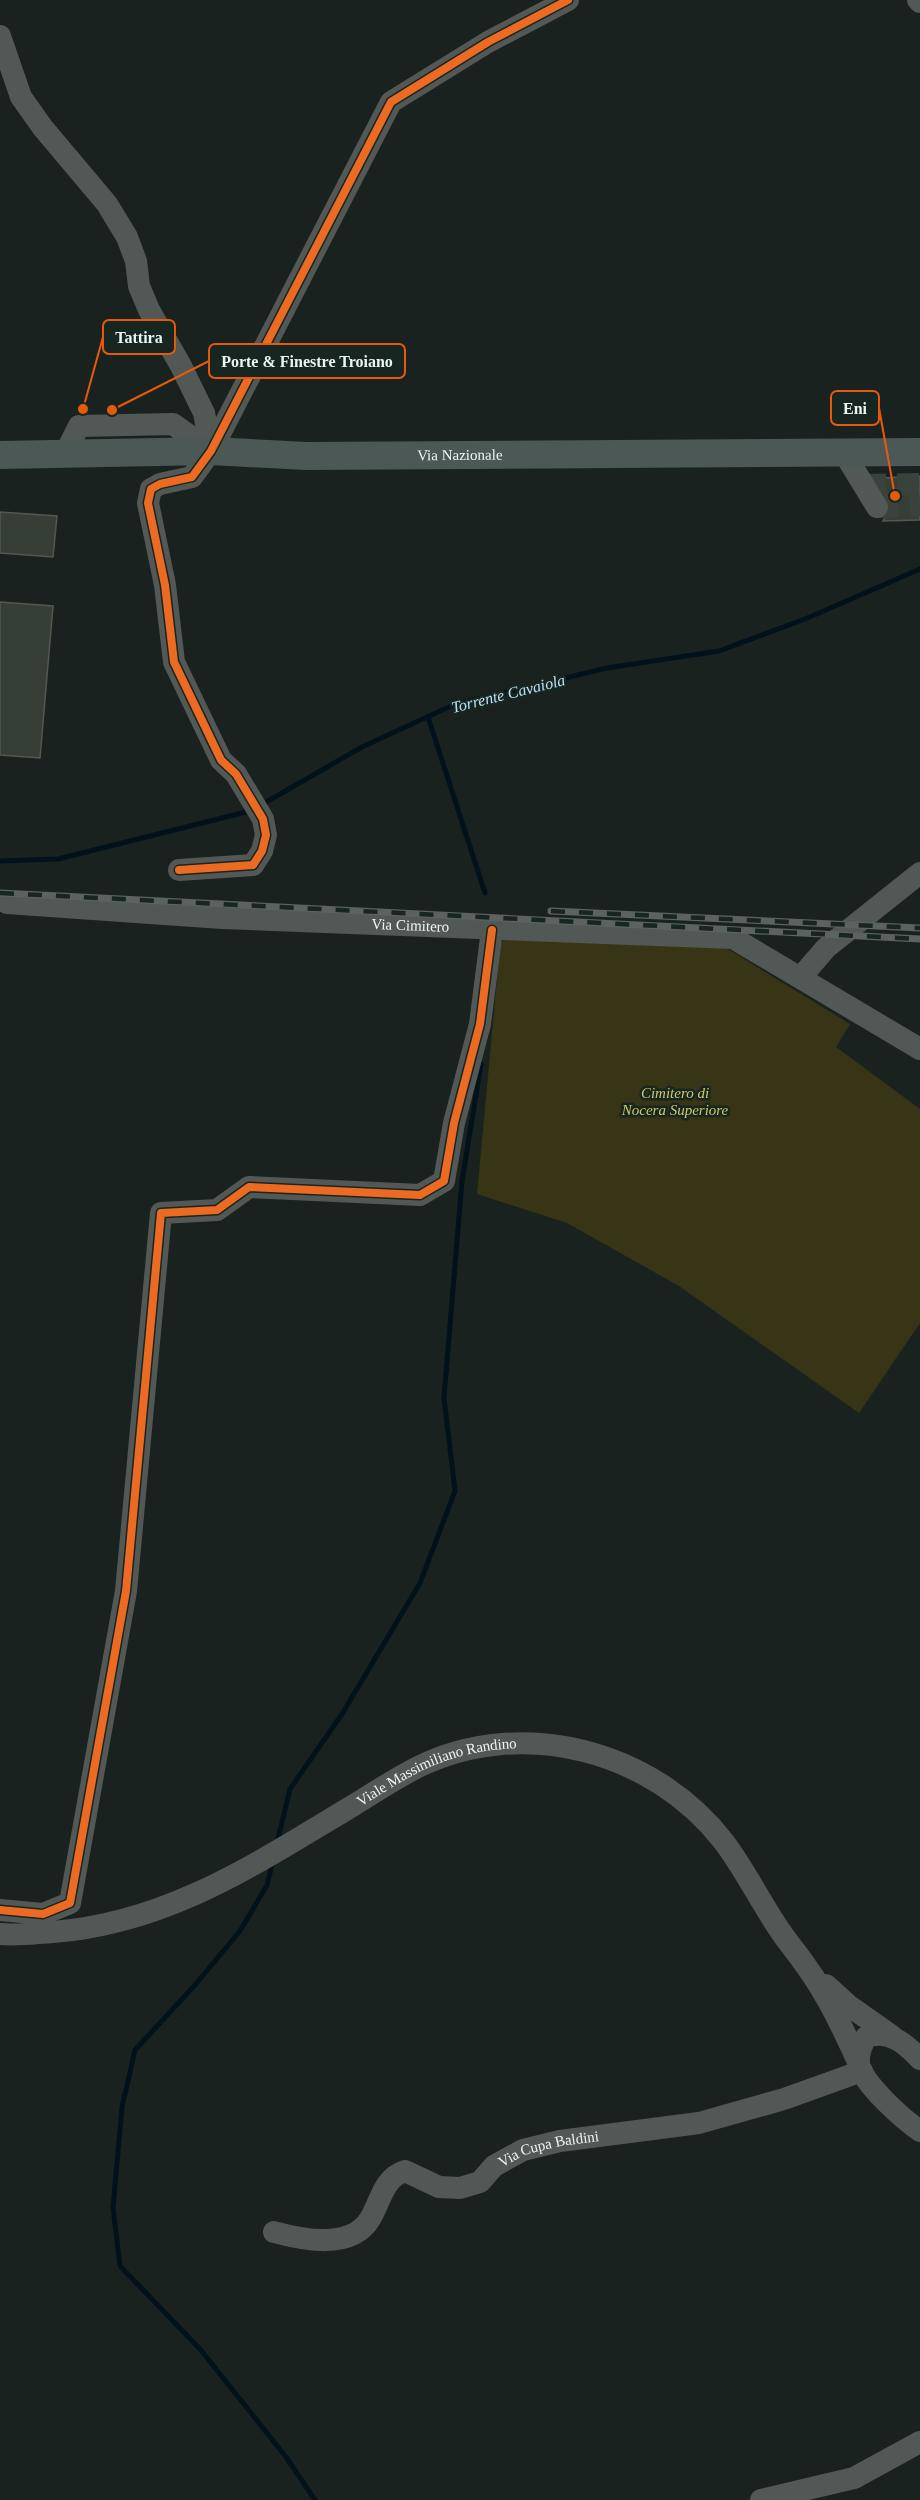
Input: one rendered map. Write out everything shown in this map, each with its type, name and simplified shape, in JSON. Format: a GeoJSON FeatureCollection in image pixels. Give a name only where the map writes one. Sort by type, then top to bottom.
{"type":"FeatureCollection","features":[{"type":"Feature","properties":{"kind":"main road","name":"Via Nazionale"},"geometry":{"type":"LineString","coordinates":[[0,455],[211,451],[306,456],[920,452]]}},
{"type":"Feature","properties":{"kind":"street"},"geometry":{"type":"LineString","coordinates":[[179,870],[253,865],[262,851],[266,835],[259,810],[236,774],[221,760],[174,662],[165,585],[148,503],[151,489],[160,484],[192,477],[211,451],[391,102],[488,42],[568,0]]}},
{"type":"Feature","properties":{"kind":"street"},"geometry":{"type":"LineString","coordinates":[[0,36],[21,97],[43,128],[107,204],[127,237],[136,261],[139,286],[149,310],[181,366],[204,413],[211,451]]}},
{"type":"Feature","properties":{"kind":"street"},"geometry":{"type":"LineString","coordinates":[[844,453],[877,507]]}},
{"type":"Feature","properties":{"kind":"street"},"geometry":{"type":"LineString","coordinates":[[801,977],[826,948],[920,873]]}},
{"type":"Feature","properties":{"kind":"street","name":"Via Cimitero"},"geometry":{"type":"LineString","coordinates":[[7,903],[222,918],[733,938],[920,1049]]}},
{"type":"Feature","properties":{"kind":"street"},"geometry":{"type":"LineString","coordinates":[[0,1910],[43,1914],[70,1903],[126,1591],[161,1213],[217,1210],[249,1187],[420,1195],[444,1180],[454,1123],[480,1024],[492,930]]}},
{"type":"Feature","properties":{"kind":"street","name":"Viale Massimiliano Randino"},"geometry":{"type":"LineString","coordinates":[[0,1934],[100,1926],[156,1912],[239,1873],[418,1767],[459,1751],[487,1744],[518,1742],[590,1751],[629,1766],[682,1800],[723,1840],[781,1932],[807,1967]]}},
{"type":"Feature","properties":{"kind":"street"},"geometry":{"type":"LineString","coordinates":[[807,1967],[848,2004],[896,2038],[920,2059]]}},
{"type":"Feature","properties":{"kind":"street"},"geometry":{"type":"LineString","coordinates":[[807,1967],[830,2005],[861,2068],[899,2114],[920,2131]]}},
{"type":"Feature","properties":{"kind":"street"},"geometry":{"type":"LineString","coordinates":[[861,2068],[860,2048],[866,2037],[876,2034],[896,2038]]}},
{"type":"Feature","properties":{"kind":"street","name":"Via Cupa Baldini"},"geometry":{"type":"LineString","coordinates":[[274,2232],[292,2237],[344,2239],[358,2232],[369,2220],[389,2180],[405,2171],[439,2187],[460,2188],[480,2181],[494,2166],[523,2150],[560,2141],[699,2123],[784,2099],[861,2068]]}},
{"type":"Feature","properties":{"kind":"street"},"geometry":{"type":"LineString","coordinates":[[761,2500],[854,2478],[920,2442]]}},
{"type":"Feature","properties":{"kind":"green space","name":"Cimitero di Nocera Superiore"},"geometry":{"type":"Polygon","coordinates":[[[504,938],[715,941],[850,1024],[836,1047],[920,1109],[920,1323],[859,1413],[679,1286],[567,1223],[477,1194],[500,947],[504,938]]]}},
{"type":"Feature","properties":{"kind":"building"},"geometry":{"type":"Polygon","coordinates":[[[920,476],[920,520],[883,521],[890,507],[883,491],[883,478],[920,476]]]}},
{"type":"Feature","properties":{"kind":"building"},"geometry":{"type":"Polygon","coordinates":[[[0,512],[57,516],[53,557],[0,553],[0,512]]]}},
{"type":"Feature","properties":{"kind":"building"},"geometry":{"type":"Polygon","coordinates":[[[0,602],[53,606],[40,758],[0,755],[0,602]]]}},
{"type":"Feature","properties":{"kind":"waterway","name":"Torrente Cavaiola"},"geometry":{"type":"LineString","coordinates":[[261,805],[362,747],[453,705],[607,668],[719,651],[805,619],[920,569]]}},
{"type":"Feature","properties":{"kind":"waterway"},"geometry":{"type":"LineString","coordinates":[[428,717],[485,893]]}},
{"type":"Feature","properties":{"kind":"waterway","name":"Torrente Cavaiola"},"geometry":{"type":"LineString","coordinates":[[0,861],[58,859],[250,811]]}},
{"type":"Feature","properties":{"kind":"waterway"},"geometry":{"type":"LineString","coordinates":[[277,1843],[290,1789],[342,1714],[420,1583],[455,1491],[444,1398],[462,1181],[481,1064]]}},
{"type":"Feature","properties":{"kind":"waterway"},"geometry":{"type":"LineString","coordinates":[[273,1861],[267,1885],[240,1931],[195,1985],[135,2050],[122,2107],[113,2208],[120,2266],[200,2349],[286,2457],[315,2500]]}},
{"type":"Feature","properties":{"kind":"tunnel"},"geometry":{"type":"LineString","coordinates":[[864,485],[920,484]]}},
{"type":"Feature","properties":{"kind":"tunnel"},"geometry":{"type":"LineString","coordinates":[[877,507],[920,505]]}},
{"type":"Feature","properties":{"kind":"railway"},"geometry":{"type":"LineString","coordinates":[[0,893],[920,939]]}},
{"type":"Feature","properties":{"kind":"railway"},"geometry":{"type":"LineString","coordinates":[[551,911],[920,928]]}},
{"type":"Feature","properties":{"kind":"cycle path"},"geometry":{"type":"LineString","coordinates":[[179,870],[253,865],[262,851],[266,835],[263,819],[236,774],[221,760],[174,662],[165,585],[148,503],[151,489],[160,484],[192,477],[211,451],[391,102],[488,42],[568,0]]}},
{"type":"Feature","properties":{"kind":"cycle path"},"geometry":{"type":"LineString","coordinates":[[0,1910],[43,1914],[70,1903],[126,1591],[161,1213],[217,1210],[249,1187],[420,1195],[444,1181],[454,1123],[480,1024],[492,930]]}},
{"type":"Feature","properties":{"kind":"place","name":"Tattira"},"geometry":{"type":"Point","coordinates":[83,409]}},
{"type":"Feature","properties":{"kind":"place","name":"Porte & Finestre Troiano"},"geometry":{"type":"Point","coordinates":[112,410]}},
{"type":"Feature","properties":{"kind":"place","name":"Eni"},"geometry":{"type":"Point","coordinates":[895,496]}}]}
